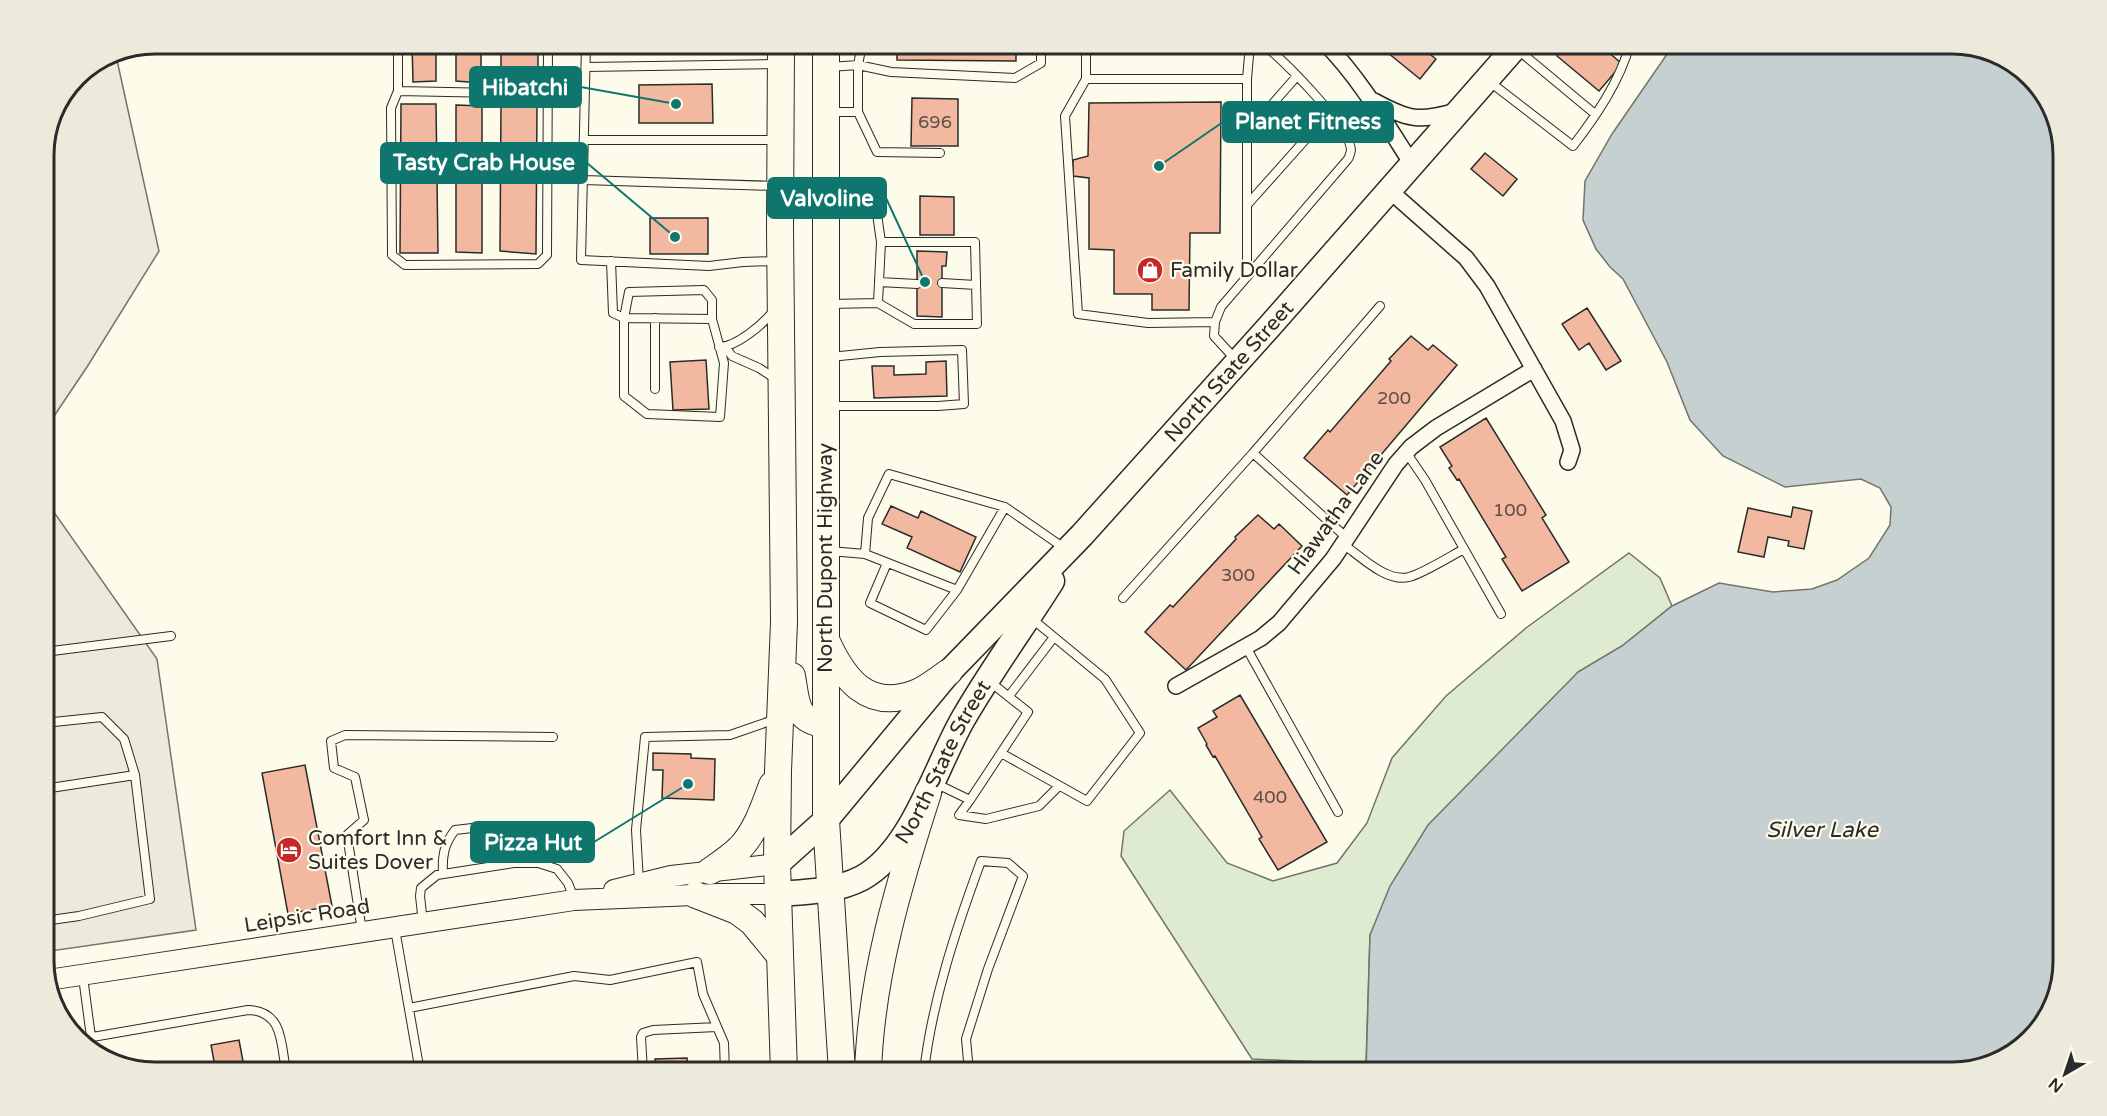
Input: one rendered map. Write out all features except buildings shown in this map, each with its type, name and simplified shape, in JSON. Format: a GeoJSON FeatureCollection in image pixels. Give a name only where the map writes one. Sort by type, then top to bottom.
{"type":"FeatureCollection","features":[{"type":"Feature","properties":{"kind":"highway","name":"North Dupont Highway"},"geometry":{"type":"LineString","coordinates":[[781,54],[780,302],[784,622],[778,771],[777,894],[784,1062]]}},
{"type":"Feature","properties":{"kind":"highway","name":"North Dupont Highway"},"geometry":{"type":"LineString","coordinates":[[826,54],[826,820],[841,1062]]}},
{"type":"Feature","properties":{"kind":"highway"},"geometry":{"type":"LineString","coordinates":[[784,622],[798,710],[804,718],[813,723],[826,725]]}},
{"type":"Feature","properties":{"kind":"highway"},"geometry":{"type":"LineString","coordinates":[[825,638],[838,665],[849,680],[861,690],[878,697],[896,699],[915,693],[949,672]]}},
{"type":"Feature","properties":{"kind":"highway"},"geometry":{"type":"LineString","coordinates":[[710,871],[739,849],[747,838],[759,817],[778,771]]}},
{"type":"Feature","properties":{"kind":"highway"},"geometry":{"type":"LineString","coordinates":[[868,1062],[888,928],[900,881],[930,787]]}},
{"type":"Feature","properties":{"kind":"highway"},"geometry":{"type":"LineString","coordinates":[[696,895],[745,916],[780,956]]}},
{"type":"Feature","properties":{"kind":"main road","name":"North State Street"},"geometry":{"type":"LineString","coordinates":[[777,864],[826,820],[949,672],[1075,543],[1238,362],[1508,54]]}},
{"type":"Feature","properties":{"kind":"main road","name":"North State Street"},"geometry":{"type":"LineString","coordinates":[[777,894],[831,890],[863,878],[883,861],[900,841],[964,718],[1075,543]]}},
{"type":"Feature","properties":{"kind":"street"},"geometry":{"type":"LineString","coordinates":[[1334,54],[1372,100],[1412,164]]}},
{"type":"Feature","properties":{"kind":"street"},"geometry":{"type":"LineString","coordinates":[[1372,100],[1400,115],[1412,118],[1426,118],[1460,110]]}},
{"type":"Feature","properties":{"kind":"street"},"geometry":{"type":"LineString","coordinates":[[1389,190],[1466,258],[1487,286],[1563,421],[1572,450],[1568,462]]}},
{"type":"Feature","properties":{"kind":"street","name":"Hiawatha Lane"},"geometry":{"type":"LineString","coordinates":[[1176,686],[1261,638],[1279,623],[1334,559],[1406,452],[1436,428],[1534,369]]}},
{"type":"Feature","properties":{"kind":"street","name":"Leipsic Road"},"geometry":{"type":"LineString","coordinates":[[56,979],[574,900],[671,876],[777,864]]}},
{"type":"Feature","properties":{"kind":"street","name":"Leipsic Road"},"geometry":{"type":"LineString","coordinates":[[574,900],[777,894]]}},
{"type":"Feature","properties":{"kind":"lane"},"geometry":{"type":"LineString","coordinates":[[398,54],[398,92],[391,108],[392,255],[405,265],[538,264],[547,255],[548,54]]}},
{"type":"Feature","properties":{"kind":"lane"},"geometry":{"type":"LineString","coordinates":[[586,54],[581,260],[709,266],[780,261]]}},
{"type":"Feature","properties":{"kind":"lane"},"geometry":{"type":"LineString","coordinates":[[585,67],[781,54]]}},
{"type":"Feature","properties":{"kind":"lane"},"geometry":{"type":"LineString","coordinates":[[831,54],[858,65],[891,72],[1014,78],[1041,63],[1041,54]]}},
{"type":"Feature","properties":{"kind":"lane"},"geometry":{"type":"LineString","coordinates":[[860,54],[858,112],[877,152],[940,153]]}},
{"type":"Feature","properties":{"kind":"lane"},"geometry":{"type":"LineString","coordinates":[[1086,54],[1086,79],[1065,116],[1078,314],[1148,323],[1215,322]]}},
{"type":"Feature","properties":{"kind":"lane"},"geometry":{"type":"LineString","coordinates":[[1247,277],[1247,79],[1249,54]]}},
{"type":"Feature","properties":{"kind":"lane"},"geometry":{"type":"LineString","coordinates":[[1238,362],[1214,336],[1215,322],[1221,307],[1348,159],[1351,151],[1345,134],[1329,113],[1297,76],[1274,54]]}},
{"type":"Feature","properties":{"kind":"lane"},"geometry":{"type":"LineString","coordinates":[[1526,54],[1596,114]]}},
{"type":"Feature","properties":{"kind":"lane"},"geometry":{"type":"LineString","coordinates":[[1487,79],[1573,146],[1596,114],[1625,64],[1628,54]]}},
{"type":"Feature","properties":{"kind":"lane"},"geometry":{"type":"LineString","coordinates":[[1247,133],[1297,76]]}},
{"type":"Feature","properties":{"kind":"lane"},"geometry":{"type":"LineString","coordinates":[[1086,79],[1247,79]]}},
{"type":"Feature","properties":{"kind":"lane"},"geometry":{"type":"LineString","coordinates":[[398,92],[548,94]]}},
{"type":"Feature","properties":{"kind":"lane"},"geometry":{"type":"LineString","coordinates":[[826,112],[858,112]]}},
{"type":"Feature","properties":{"kind":"lane"},"geometry":{"type":"LineString","coordinates":[[1247,204],[1329,113]]}},
{"type":"Feature","properties":{"kind":"lane"},"geometry":{"type":"LineString","coordinates":[[584,140],[780,140]]}},
{"type":"Feature","properties":{"kind":"lane"},"geometry":{"type":"LineString","coordinates":[[583,180],[780,186]]}},
{"type":"Feature","properties":{"kind":"lane"},"geometry":{"type":"LineString","coordinates":[[826,190],[876,207],[881,242],[878,303]]}},
{"type":"Feature","properties":{"kind":"lane"},"geometry":{"type":"LineString","coordinates":[[825,304],[878,303],[914,324],[977,324],[975,242],[881,242]]}},
{"type":"Feature","properties":{"kind":"lane"},"geometry":{"type":"LineString","coordinates":[[611,261],[613,313],[624,318],[712,318]]}},
{"type":"Feature","properties":{"kind":"lane"},"geometry":{"type":"LineString","coordinates":[[879,282],[917,284]]}},
{"type":"Feature","properties":{"kind":"lane"},"geometry":{"type":"LineString","coordinates":[[942,283],[976,285]]}},
{"type":"Feature","properties":{"kind":"lane"},"geometry":{"type":"LineString","coordinates":[[704,290],[712,300],[712,318],[722,347],[720,417],[647,414],[624,396],[624,318],[629,292],[704,290]]}},
{"type":"Feature","properties":{"kind":"lane"},"geometry":{"type":"LineString","coordinates":[[722,347],[756,328],[770,316],[780,302]]}},
{"type":"Feature","properties":{"kind":"lane"},"geometry":{"type":"LineString","coordinates":[[1123,598],[1380,306]]}},
{"type":"Feature","properties":{"kind":"lane"},"geometry":{"type":"LineString","coordinates":[[655,318],[655,389]]}},
{"type":"Feature","properties":{"kind":"lane"},"geometry":{"type":"LineString","coordinates":[[722,347],[732,356],[765,371],[781,383]]}},
{"type":"Feature","properties":{"kind":"lane"},"geometry":{"type":"LineString","coordinates":[[825,358],[880,352],[962,350],[964,404],[938,406],[825,405]]}},
{"type":"Feature","properties":{"kind":"lane"},"geometry":{"type":"LineString","coordinates":[[1406,452],[1425,480],[1501,614]]}},
{"type":"Feature","properties":{"kind":"lane"},"geometry":{"type":"LineString","coordinates":[[1253,453],[1378,570],[1397,578],[1409,578],[1464,549]]}},
{"type":"Feature","properties":{"kind":"lane"},"geometry":{"type":"LineString","coordinates":[[865,554],[868,518],[889,474],[1005,507],[1075,543]]}},
{"type":"Feature","properties":{"kind":"lane"},"geometry":{"type":"LineString","coordinates":[[886,562],[870,603],[926,630],[957,590],[1005,507]]}},
{"type":"Feature","properties":{"kind":"lane"},"geometry":{"type":"LineString","coordinates":[[825,550],[865,554],[957,590]]}},
{"type":"Feature","properties":{"kind":"lane"},"geometry":{"type":"LineString","coordinates":[[1002,753],[1087,801],[1140,733],[1105,679],[1029,617]]}},
{"type":"Feature","properties":{"kind":"lane"},"geometry":{"type":"LineString","coordinates":[[54,651],[171,636]]}},
{"type":"Feature","properties":{"kind":"lane"},"geometry":{"type":"LineString","coordinates":[[1009,696],[1054,637]]}},
{"type":"Feature","properties":{"kind":"lane"},"geometry":{"type":"LineString","coordinates":[[1246,647],[1338,812]]}},
{"type":"Feature","properties":{"kind":"lane"},"geometry":{"type":"LineString","coordinates":[[988,680],[1028,712],[959,815],[986,819],[1039,807],[1059,786]]}},
{"type":"Feature","properties":{"kind":"lane"},"geometry":{"type":"LineString","coordinates":[[54,722],[102,717],[124,740],[135,775],[150,899],[54,920]]}},
{"type":"Feature","properties":{"kind":"lane"},"geometry":{"type":"LineString","coordinates":[[639,884],[636,830],[645,737],[730,735],[780,717]]}},
{"type":"Feature","properties":{"kind":"lane"},"geometry":{"type":"LineString","coordinates":[[362,932],[347,835],[364,820],[355,777],[334,768],[332,741],[345,735],[553,737]]}},
{"type":"Feature","properties":{"kind":"lane"},"geometry":{"type":"LineString","coordinates":[[54,787],[135,775]]}},
{"type":"Feature","properties":{"kind":"lane"},"geometry":{"type":"LineString","coordinates":[[930,787],[970,801]]}},
{"type":"Feature","properties":{"kind":"lane"},"geometry":{"type":"LineString","coordinates":[[443,874],[444,848],[455,830],[481,827],[527,837],[536,845],[538,863]]}},
{"type":"Feature","properties":{"kind":"lane"},"geometry":{"type":"LineString","coordinates":[[926,1062],[934,1012],[964,907],[981,861],[1008,862],[1023,876],[988,969],[966,1039],[968,1062]]}},
{"type":"Feature","properties":{"kind":"lane"},"geometry":{"type":"LineString","coordinates":[[423,923],[420,896],[422,888],[437,875],[514,863],[550,865],[563,874],[574,900]]}},
{"type":"Feature","properties":{"kind":"lane"},"geometry":{"type":"LineString","coordinates":[[394,927],[418,1062]]}},
{"type":"Feature","properties":{"kind":"lane"},"geometry":{"type":"LineString","coordinates":[[409,1008],[574,976],[610,980],[697,962],[703,994],[724,1043],[725,1062]]}},
{"type":"Feature","properties":{"kind":"lane"},"geometry":{"type":"LineString","coordinates":[[83,975],[91,1037],[256,1010],[274,1020],[284,1062]]}},
{"type":"Feature","properties":{"kind":"lane"},"geometry":{"type":"LineString","coordinates":[[642,1062],[641,1037],[647,1031],[717,1027]]}},
{"type":"Feature","properties":{"kind":"green space"},"geometry":{"type":"Polygon","coordinates":[[[1629,553],[1660,578],[1672,606],[1622,646],[1578,672],[1370,935],[1366,1062],[1252,1059],[1121,856],[1124,831],[1170,790],[1227,863],[1273,881],[1337,863],[1367,823],[1392,758],[1446,696],[1526,628],[1629,553]]]}},
{"type":"Feature","properties":{"kind":"shaded area"},"geometry":{"type":"Polygon","coordinates":[[[117,62],[159,251],[54,416],[54,148],[57,129],[71,99],[84,84],[99,71],[117,62]]]}},
{"type":"Feature","properties":{"kind":"shaded area"},"geometry":{"type":"Polygon","coordinates":[[[54,512],[157,659],[196,930],[54,951],[54,512]]]}},
{"type":"Feature","properties":{"kind":"water","name":"Silver Lake"},"geometry":{"type":"Polygon","coordinates":[[[1667,54],[1965,55],[1997,64],[2008,71],[2028,88],[2043,110],[2053,148],[2053,961],[2051,981],[2043,1006],[2019,1037],[1997,1052],[1978,1059],[1952,1062],[1366,1062],[1370,935],[1390,886],[1428,825],[1578,672],[1622,646],[1672,606],[1719,583],[1773,592],[1812,589],[1837,580],[1869,558],[1890,525],[1891,507],[1880,488],[1861,479],[1785,487],[1723,456],[1690,420],[1667,362],[1623,279],[1596,249],[1583,220],[1585,181],[1612,134],[1667,54]]]}},
{"type":"Feature","properties":{"kind":"place","name":"Hibatchi"},"geometry":{"type":"Point","coordinates":[676,104]}},
{"type":"Feature","properties":{"kind":"place","name":"Planet Fitness"},"geometry":{"type":"Point","coordinates":[1159,166]}},
{"type":"Feature","properties":{"kind":"place","name":"Tasty Crab House"},"geometry":{"type":"Point","coordinates":[675,237]}},
{"type":"Feature","properties":{"kind":"place","name":"Family Dollar"},"geometry":{"type":"Point","coordinates":[1150,270]}},
{"type":"Feature","properties":{"kind":"place","name":"Valvoline"},"geometry":{"type":"Point","coordinates":[925,282]}},
{"type":"Feature","properties":{"kind":"place","name":"Pizza Hut"},"geometry":{"type":"Point","coordinates":[688,784]}},
{"type":"Feature","properties":{"kind":"place","name":"Comfort Inn & Suites Dover"},"geometry":{"type":"Point","coordinates":[289,850]}}]}
